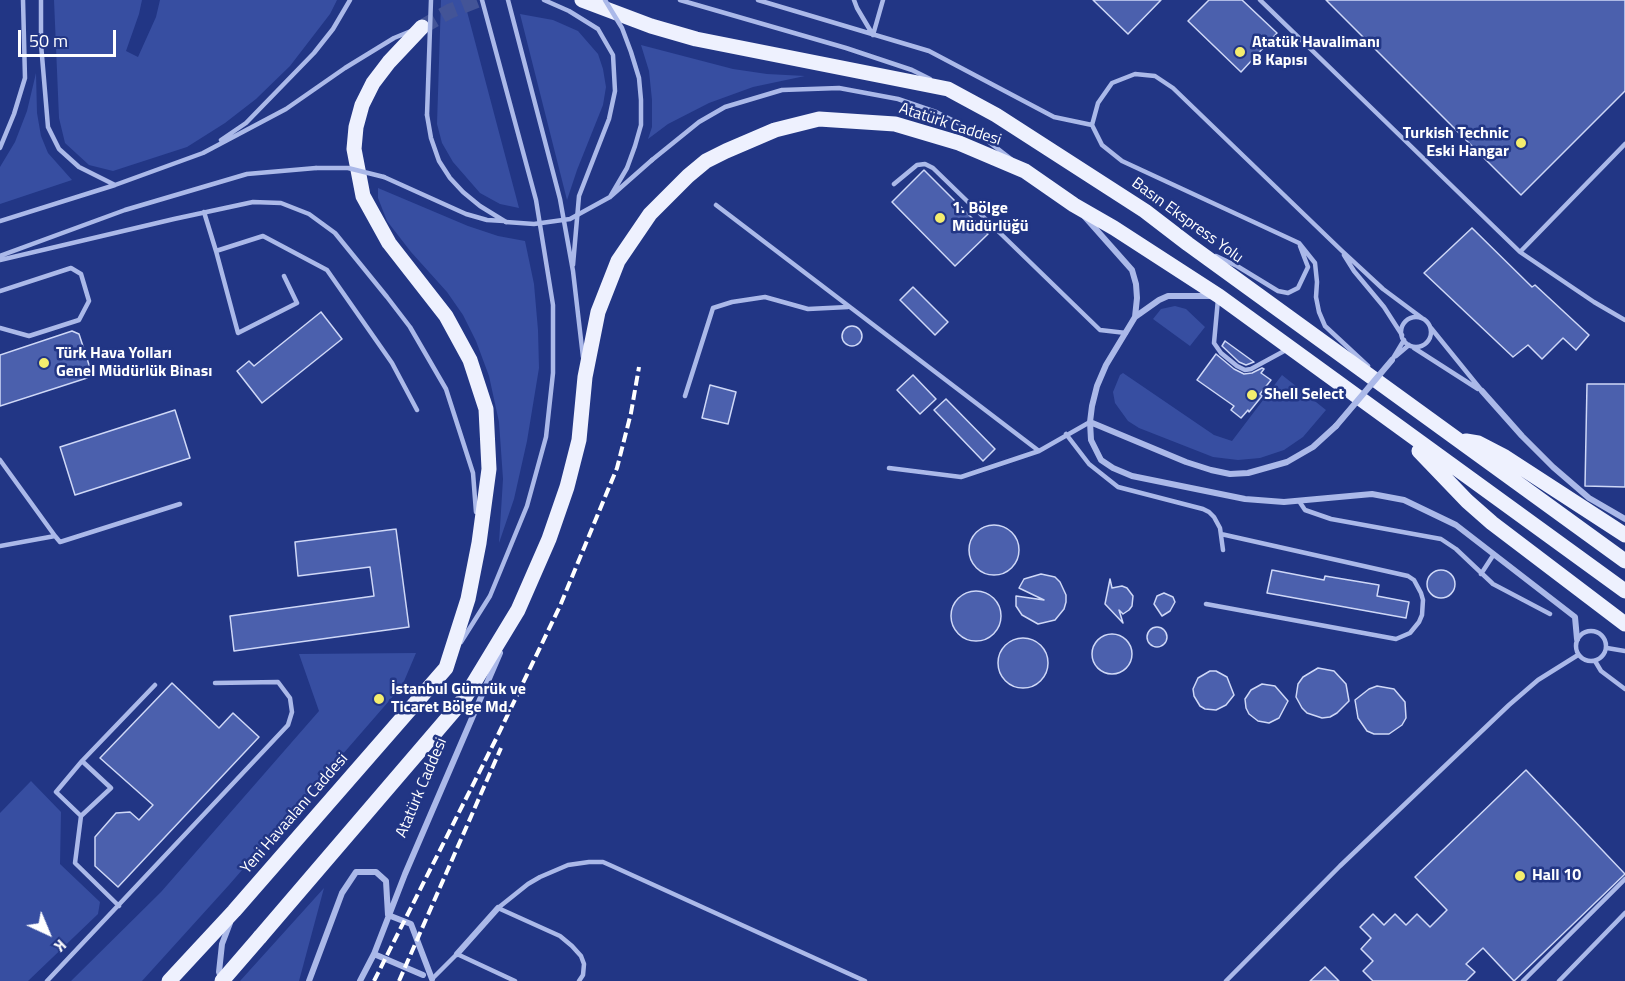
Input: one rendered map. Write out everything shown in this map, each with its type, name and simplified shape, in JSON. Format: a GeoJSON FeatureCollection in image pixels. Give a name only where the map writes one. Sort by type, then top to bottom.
{"type":"FeatureCollection","features":[{"type":"Feature","properties":{"kind":"main road"},"geometry":{"type":"LineString","coordinates":[[582,0],[651,26],[696,39],[948,88]]}},
{"type":"Feature","properties":{"kind":"main road"},"geometry":{"type":"LineString","coordinates":[[422,27],[373,83],[362,105],[356,127],[354,149],[363,196],[389,243],[446,316],[470,360],[486,409],[489,469],[479,543],[468,599],[446,668]]}},
{"type":"Feature","properties":{"kind":"main road","name":"Basın Ekspress Yolu"},"geometry":{"type":"LineString","coordinates":[[948,88],[1145,211],[1625,561]]}},
{"type":"Feature","properties":{"kind":"main road","name":"Atatürk Caddesi"},"geometry":{"type":"LineString","coordinates":[[222,981],[464,699],[518,610],[549,539],[567,487],[579,440],[585,377],[598,312],[618,261],[650,214],[697,169],[726,151],[775,130],[819,119],[895,123],[959,143],[1025,171],[1074,205]]}},
{"type":"Feature","properties":{"kind":"main road"},"geometry":{"type":"LineString","coordinates":[[1074,205],[1219,296],[1625,591]]}},
{"type":"Feature","properties":{"kind":"main road"},"geometry":{"type":"LineString","coordinates":[[1397,426],[1467,501],[1492,523],[1625,624]]}},
{"type":"Feature","properties":{"kind":"main road"},"geometry":{"type":"LineString","coordinates":[[1455,438],[1478,443],[1505,457],[1625,535]]}},
{"type":"Feature","properties":{"kind":"main road","name":"Yeni Havaalanı Caddesi"},"geometry":{"type":"LineString","coordinates":[[168,981],[234,911],[446,668]]}},
{"type":"Feature","properties":{"kind":"street"},"geometry":{"type":"LineString","coordinates":[[1074,205],[1132,270],[1136,284],[1135,317],[1106,365],[1097,386],[1090,422],[1091,440],[1101,460],[1132,476],[1245,499],[1299,501],[1372,494],[1404,500],[1456,525],[1575,617],[1577,639]]}},
{"type":"Feature","properties":{"kind":"street"},"geometry":{"type":"LineString","coordinates":[[1135,317],[1168,296],[1219,296]]}},
{"type":"Feature","properties":{"kind":"street"},"geometry":{"type":"LineString","coordinates":[[1090,422],[1210,470],[1230,474],[1248,473],[1287,462],[1313,447],[1336,426],[1392,360]]}},
{"type":"Feature","properties":{"kind":"street"},"geometry":{"type":"LineString","coordinates":[[1482,391],[1553,467],[1589,498],[1625,519]]}},
{"type":"Feature","properties":{"kind":"street","name":"Atatürk Caddesi"},"geometry":{"type":"LineString","coordinates":[[360,981],[374,954],[388,915],[518,610]]}},
{"type":"Feature","properties":{"kind":"street","name":"Atatürk Caddesi"},"geometry":{"type":"LineString","coordinates":[[309,981],[342,893],[356,872],[376,872],[386,880],[388,915]]}},
{"type":"Feature","properties":{"kind":"street"},"geometry":{"type":"LineString","coordinates":[[457,954],[498,908]]}},
{"type":"Feature","properties":{"kind":"street"},"geometry":{"type":"LineString","coordinates":[[222,981],[219,972],[222,944],[234,911]]}},
{"type":"Feature","properties":{"kind":"street"},"geometry":{"type":"LineString","coordinates":[[388,915],[411,924],[432,979]]}},
{"type":"Feature","properties":{"kind":"street"},"geometry":{"type":"LineString","coordinates":[[374,954],[423,975]]}},
{"type":"Feature","properties":{"kind":"lane"},"geometry":{"type":"LineString","coordinates":[[0,148],[25,78],[23,0]]}},
{"type":"Feature","properties":{"kind":"lane"},"geometry":{"type":"LineString","coordinates":[[41,0],[41,44],[48,127],[59,149],[79,167],[115,185]]}},
{"type":"Feature","properties":{"kind":"lane"},"geometry":{"type":"LineString","coordinates":[[203,153],[246,123],[266,104],[314,53],[333,29],[350,0]]}},
{"type":"Feature","properties":{"kind":"lane"},"geometry":{"type":"LineString","coordinates":[[431,0],[427,115],[431,138],[439,161],[450,178],[480,206],[506,222]]}},
{"type":"Feature","properties":{"kind":"lane"},"geometry":{"type":"LineString","coordinates":[[446,668],[489,596],[527,506],[546,437],[553,373],[554,305],[536,200],[482,0]]}},
{"type":"Feature","properties":{"kind":"lane"},"geometry":{"type":"LineString","coordinates":[[508,0],[560,200],[573,271],[585,377]]}},
{"type":"Feature","properties":{"kind":"lane"},"geometry":{"type":"LineString","coordinates":[[544,0],[569,11],[598,29],[613,56],[615,91],[609,119],[579,196],[573,271]]}},
{"type":"Feature","properties":{"kind":"lane"},"geometry":{"type":"LineString","coordinates":[[605,0],[622,28],[631,52],[639,78],[641,100],[641,125],[635,146],[627,168],[610,197]]}},
{"type":"Feature","properties":{"kind":"lane","name":"Basın Ekspress Yolu"},"geometry":{"type":"LineString","coordinates":[[680,0],[846,48],[912,70],[948,88]]}},
{"type":"Feature","properties":{"kind":"lane"},"geometry":{"type":"LineString","coordinates":[[758,0],[929,51],[1054,117],[1092,125]]}},
{"type":"Feature","properties":{"kind":"lane"},"geometry":{"type":"LineString","coordinates":[[854,0],[873,35]]}},
{"type":"Feature","properties":{"kind":"lane"},"geometry":{"type":"LineString","coordinates":[[873,35],[883,0]]}},
{"type":"Feature","properties":{"kind":"lane"},"geometry":{"type":"LineString","coordinates":[[1260,0],[1520,252],[1625,320]]}},
{"type":"Feature","properties":{"kind":"lane"},"geometry":{"type":"LineString","coordinates":[[0,222],[115,185],[203,153],[286,109],[345,68],[394,38],[422,27]]}},
{"type":"Feature","properties":{"kind":"lane"},"geometry":{"type":"LineString","coordinates":[[1397,395],[1325,326],[1316,297],[1315,263],[1299,243],[1122,161],[1102,145],[1092,125],[1098,103],[1112,83],[1135,74],[1155,76],[1173,88],[1383,289],[1430,325],[1441,342],[1482,391]]}},
{"type":"Feature","properties":{"kind":"lane"},"geometry":{"type":"LineString","coordinates":[[0,256],[125,210],[247,174],[316,168],[348,168],[384,177],[466,214],[487,220],[534,224],[570,219],[610,197],[699,122],[725,107],[782,90],[839,88],[898,99],[936,112],[976,132],[1025,171]]}},
{"type":"Feature","properties":{"kind":"lane"},"geometry":{"type":"LineString","coordinates":[[1520,252],[1625,144]]}},
{"type":"Feature","properties":{"kind":"lane"},"geometry":{"type":"LineString","coordinates":[[894,184],[917,165],[925,164],[933,168],[1100,330],[1126,333]]}},
{"type":"Feature","properties":{"kind":"lane"},"geometry":{"type":"LineString","coordinates":[[0,260],[253,202],[281,203],[309,214],[335,233],[410,327],[446,389],[473,473],[479,543]]}},
{"type":"Feature","properties":{"kind":"lane"},"geometry":{"type":"LineString","coordinates":[[716,205],[1039,451]]}},
{"type":"Feature","properties":{"kind":"lane"},"geometry":{"type":"LineString","coordinates":[[204,212],[238,333],[297,303],[284,276]]}},
{"type":"Feature","properties":{"kind":"lane"},"geometry":{"type":"LineString","coordinates":[[216,251],[263,236],[327,270],[392,363],[417,410]]}},
{"type":"Feature","properties":{"kind":"lane"},"geometry":{"type":"LineString","coordinates":[[1188,244],[1237,266],[1278,291],[1288,292],[1298,288],[1308,267],[1299,243]]}},
{"type":"Feature","properties":{"kind":"lane"},"geometry":{"type":"LineString","coordinates":[[1341,250],[1353,271],[1384,307],[1410,346],[1482,391]]}},
{"type":"Feature","properties":{"kind":"lane"},"geometry":{"type":"LineString","coordinates":[[0,291],[70,268],[81,274],[89,301],[79,320],[29,336],[0,328]]}},
{"type":"Feature","properties":{"kind":"lane"},"geometry":{"type":"LineString","coordinates":[[1219,296],[1214,343],[1221,353],[1237,366],[1245,370],[1251,369],[1290,348]]}},
{"type":"Feature","properties":{"kind":"lane"},"geometry":{"type":"LineString","coordinates":[[685,396],[713,308],[732,302],[765,297],[808,309],[849,307]]}},
{"type":"Feature","properties":{"kind":"lane"},"geometry":{"type":"LineString","coordinates":[[1392,360],[1403,338],[1401,330],[1407,321],[1417,317],[1422,318]]}},
{"type":"Feature","properties":{"kind":"lane"},"geometry":{"type":"LineString","coordinates":[[1392,360],[1410,346],[1421,346],[1428,342],[1431,334],[1430,325]]}},
{"type":"Feature","properties":{"kind":"lane"},"geometry":{"type":"LineString","coordinates":[[889,468],[962,477],[1039,451],[1090,422]]}},
{"type":"Feature","properties":{"kind":"lane"},"geometry":{"type":"LineString","coordinates":[[1066,434],[1089,464],[1118,487],[1203,509],[1214,517],[1221,534],[1223,550]]}},
{"type":"Feature","properties":{"kind":"lane"},"geometry":{"type":"LineString","coordinates":[[0,460],[60,542],[180,504]]}},
{"type":"Feature","properties":{"kind":"lane"},"geometry":{"type":"LineString","coordinates":[[1299,501],[1305,510],[1331,519],[1441,539],[1463,554],[1493,584],[1550,614]]}},
{"type":"Feature","properties":{"kind":"lane"},"geometry":{"type":"LineString","coordinates":[[1206,604],[1396,639],[1410,633],[1422,615],[1421,593],[1414,580],[1408,576],[1221,534]]}},
{"type":"Feature","properties":{"kind":"lane"},"geometry":{"type":"LineString","coordinates":[[0,546],[55,536]]}},
{"type":"Feature","properties":{"kind":"lane"},"geometry":{"type":"LineString","coordinates":[[1481,574],[1494,554]]}},
{"type":"Feature","properties":{"kind":"lane"},"geometry":{"type":"LineString","coordinates":[[1584,632],[1598,632],[1605,638],[1607,648],[1604,654],[1594,661],[1588,661],[1578,655],[1577,639],[1584,632]]}},
{"type":"Feature","properties":{"kind":"lane"},"geometry":{"type":"LineString","coordinates":[[1607,648],[1625,651]]}},
{"type":"Feature","properties":{"kind":"lane"},"geometry":{"type":"LineString","coordinates":[[1226,981],[1340,866],[1509,705],[1538,680],[1578,655]]}},
{"type":"Feature","properties":{"kind":"lane"},"geometry":{"type":"LineString","coordinates":[[1594,661],[1601,671],[1625,689]]}},
{"type":"Feature","properties":{"kind":"lane"},"geometry":{"type":"LineString","coordinates":[[47,981],[284,731],[291,719],[290,698],[278,682],[215,683]]}},
{"type":"Feature","properties":{"kind":"lane"},"geometry":{"type":"LineString","coordinates":[[81,816],[56,792],[82,761],[155,685]]}},
{"type":"Feature","properties":{"kind":"lane"},"geometry":{"type":"LineString","coordinates":[[82,761],[111,788],[81,816],[75,863],[119,906]]}},
{"type":"Feature","properties":{"kind":"lane"},"geometry":{"type":"LineString","coordinates":[[579,981],[583,975],[584,964],[566,941],[560,936],[498,908],[528,884],[559,868],[589,862],[603,862],[865,981]]}},
{"type":"Feature","properties":{"kind":"lane"},"geometry":{"type":"LineString","coordinates":[[1523,981],[1625,879]]}},
{"type":"Feature","properties":{"kind":"lane"},"geometry":{"type":"LineString","coordinates":[[1559,981],[1625,912]]}},
{"type":"Feature","properties":{"kind":"lane"},"geometry":{"type":"LineString","coordinates":[[432,979],[457,954],[515,981]]}},
{"type":"Feature","properties":{"kind":"shaded area"},"geometry":{"type":"Polygon","coordinates":[[[54,0],[142,0],[126,51],[138,57],[156,17],[160,0],[337,0],[330,14],[290,66],[256,99],[225,123],[187,147],[113,171],[89,165],[65,143],[59,118],[54,0]]]}},
{"type":"Feature","properties":{"kind":"shaded area"},"geometry":{"type":"Polygon","coordinates":[[[441,0],[464,0],[519,208],[500,204],[480,193],[453,162],[442,143],[437,124],[441,0]]]}},
{"type":"Feature","properties":{"kind":"shaded area"},"geometry":{"type":"Polygon","coordinates":[[[520,14],[553,20],[578,31],[598,54],[603,69],[606,87],[603,105],[567,200],[520,14]]]}},
{"type":"Feature","properties":{"kind":"shaded area"},"geometry":{"type":"Polygon","coordinates":[[[641,45],[733,69],[805,76],[753,87],[709,103],[668,124],[648,139],[652,127],[652,100],[649,71],[641,45]]]}},
{"type":"Feature","properties":{"kind":"shaded area"},"geometry":{"type":"Polygon","coordinates":[[[36,73],[37,113],[41,136],[48,153],[72,180],[0,204],[0,167],[15,142],[27,111],[36,73]]]}},
{"type":"Feature","properties":{"kind":"shaded area"},"geometry":{"type":"Polygon","coordinates":[[[378,188],[468,226],[498,236],[525,241],[534,284],[539,368],[527,441],[514,499],[499,543],[503,479],[499,422],[489,376],[463,315],[447,292],[387,221],[378,198],[378,188]]]}},
{"type":"Feature","properties":{"kind":"shaded area"},"geometry":{"type":"Polygon","coordinates":[[[1175,306],[1186,309],[1205,327],[1190,346],[1153,319],[1161,309],[1175,306]]]}},
{"type":"Feature","properties":{"kind":"shaded area"},"geometry":{"type":"Polygon","coordinates":[[[1123,373],[1214,435],[1232,441],[1282,375],[1326,410],[1303,437],[1284,450],[1260,458],[1238,460],[1213,457],[1139,428],[1128,421],[1115,403],[1113,392],[1123,373]]]}},
{"type":"Feature","properties":{"kind":"shaded area"},"geometry":{"type":"Polygon","coordinates":[[[416,653],[402,686],[142,981],[71,981],[161,892],[319,711],[299,654],[416,653]]]}},
{"type":"Feature","properties":{"kind":"shaded area"},"geometry":{"type":"Polygon","coordinates":[[[31,781],[61,812],[60,864],[100,902],[98,914],[28,981],[0,981],[0,813],[31,781]]]}},
{"type":"Feature","properties":{"kind":"shaded area"},"geometry":{"type":"Polygon","coordinates":[[[324,888],[299,981],[240,981],[324,888]]]}},
{"type":"Feature","properties":{"kind":"building"},"geometry":{"type":"Polygon","coordinates":[[[1093,0],[1161,0],[1128,34],[1093,0]]]}},
{"type":"Feature","properties":{"kind":"building","name":"Atatük Havalimanı B Kapısı"},"geometry":{"type":"Polygon","coordinates":[[[1209,0],[1242,0],[1277,33],[1241,72],[1188,21],[1209,0]]]}},
{"type":"Feature","properties":{"kind":"building","name":"Turkish Technic Eski Hangar"},"geometry":{"type":"Polygon","coordinates":[[[1326,0],[1625,0],[1625,91],[1521,195],[1326,0]]]}},
{"type":"Feature","properties":{"kind":"building","name":"1. Bölge Müdürlüğü"},"geometry":{"type":"Polygon","coordinates":[[[924,170],[988,234],[955,266],[892,202],[924,170]]]}},
{"type":"Feature","properties":{"kind":"building"},"geometry":{"type":"Polygon","coordinates":[[[1472,228],[1532,287],[1535,285],[1589,335],[1576,350],[1563,338],[1542,359],[1528,345],[1513,357],[1424,273],[1472,228]]]}},
{"type":"Feature","properties":{"kind":"building"},"geometry":{"type":"Polygon","coordinates":[[[913,287],[948,322],[935,335],[900,300],[913,287]]]}},
{"type":"Feature","properties":{"kind":"building"},"geometry":{"type":"Polygon","coordinates":[[[321,312],[342,339],[262,403],[237,371],[249,361],[254,366],[321,312]]]}},
{"type":"Feature","properties":{"kind":"building"},"geometry":{"type":"Polygon","coordinates":[[[852,326],[859,329],[862,336],[859,343],[852,346],[845,343],[842,336],[845,329],[852,326]]]}},
{"type":"Feature","properties":{"kind":"building","name":"Türk Hava Yolları Genel Müdürlük Binası"},"geometry":{"type":"Polygon","coordinates":[[[72,331],[79,334],[91,371],[87,378],[0,406],[0,355],[72,331]]]}},
{"type":"Feature","properties":{"kind":"building"},"geometry":{"type":"Polygon","coordinates":[[[1225,341],[1254,362],[1246,365],[1239,362],[1222,346],[1225,341]]]}},
{"type":"Feature","properties":{"kind":"building"},"geometry":{"type":"Polygon","coordinates":[[[1216,354],[1244,374],[1262,368],[1264,369],[1261,373],[1271,380],[1260,394],[1262,396],[1241,418],[1231,410],[1234,406],[1197,380],[1216,354]]]}},
{"type":"Feature","properties":{"kind":"building"},"geometry":{"type":"Polygon","coordinates":[[[913,375],[936,399],[920,414],[897,390],[913,375]]]}},
{"type":"Feature","properties":{"kind":"building"},"geometry":{"type":"Polygon","coordinates":[[[1587,384],[1625,384],[1625,487],[1585,486],[1587,384]]]}},
{"type":"Feature","properties":{"kind":"building"},"geometry":{"type":"Polygon","coordinates":[[[710,385],[736,392],[728,424],[702,418],[710,385]]]}},
{"type":"Feature","properties":{"kind":"building"},"geometry":{"type":"Polygon","coordinates":[[[946,399],[995,449],[983,461],[934,410],[946,399]]]}},
{"type":"Feature","properties":{"kind":"building"},"geometry":{"type":"Polygon","coordinates":[[[175,410],[190,458],[75,495],[60,447],[175,410]]]}},
{"type":"Feature","properties":{"kind":"building"},"geometry":{"type":"Polygon","coordinates":[[[994,525],[1012,532],[1019,550],[1012,568],[994,575],[976,568],[969,550],[976,532],[994,525]]]}},
{"type":"Feature","properties":{"kind":"building"},"geometry":{"type":"Polygon","coordinates":[[[396,529],[409,627],[234,651],[230,616],[374,596],[370,567],[298,576],[295,542],[396,529]]]}},
{"type":"Feature","properties":{"kind":"building"},"geometry":{"type":"Polygon","coordinates":[[[1272,570],[1324,580],[1325,576],[1379,585],[1377,596],[1409,602],[1406,618],[1267,593],[1272,570]]]}},
{"type":"Feature","properties":{"kind":"building"},"geometry":{"type":"Polygon","coordinates":[[[1441,570],[1451,574],[1455,584],[1451,594],[1441,598],[1431,594],[1427,584],[1431,574],[1441,570]]]}},
{"type":"Feature","properties":{"kind":"building"},"geometry":{"type":"Polygon","coordinates":[[[1041,574],[1055,577],[1060,582],[1066,595],[1066,602],[1064,609],[1055,620],[1038,624],[1022,615],[1016,606],[1016,596],[1044,600],[1019,588],[1024,579],[1041,574]]]}},
{"type":"Feature","properties":{"kind":"building"},"geometry":{"type":"Polygon","coordinates":[[[1110,579],[1112,588],[1122,586],[1127,588],[1133,596],[1129,610],[1123,614],[1119,610],[1123,623],[1105,604],[1110,579]]]}},
{"type":"Feature","properties":{"kind":"building"},"geometry":{"type":"Polygon","coordinates":[[[971,591],[981,591],[994,598],[1001,611],[1001,621],[994,634],[981,641],[971,641],[962,637],[955,630],[951,621],[951,611],[955,602],[962,595],[971,591]]]}},
{"type":"Feature","properties":{"kind":"building"},"geometry":{"type":"Polygon","coordinates":[[[1164,593],[1173,597],[1175,602],[1170,611],[1162,616],[1154,604],[1157,596],[1164,593]]]}},
{"type":"Feature","properties":{"kind":"building"},"geometry":{"type":"Polygon","coordinates":[[[1157,627],[1164,630],[1167,637],[1164,644],[1157,647],[1150,644],[1147,637],[1150,630],[1157,627]]]}},
{"type":"Feature","properties":{"kind":"building"},"geometry":{"type":"Polygon","coordinates":[[[1112,634],[1126,640],[1132,654],[1126,668],[1112,674],[1098,668],[1092,654],[1098,640],[1112,634]]]}},
{"type":"Feature","properties":{"kind":"building"},"geometry":{"type":"Polygon","coordinates":[[[1023,638],[1041,645],[1048,663],[1041,681],[1023,688],[1005,681],[998,663],[1005,645],[1023,638]]]}},
{"type":"Feature","properties":{"kind":"building"},"geometry":{"type":"Polygon","coordinates":[[[1318,668],[1334,671],[1346,684],[1349,701],[1330,717],[1322,718],[1307,713],[1296,697],[1298,684],[1303,677],[1318,668]]]}},
{"type":"Feature","properties":{"kind":"building"},"geometry":{"type":"Polygon","coordinates":[[[1210,671],[1216,671],[1227,677],[1234,695],[1226,705],[1216,710],[1200,706],[1194,696],[1193,689],[1198,678],[1210,671]]]}},
{"type":"Feature","properties":{"kind":"building"},"geometry":{"type":"Polygon","coordinates":[[[172,683],[219,728],[233,713],[259,737],[118,887],[95,866],[95,837],[116,813],[130,812],[139,820],[153,805],[100,758],[172,683]]]}},
{"type":"Feature","properties":{"kind":"building"},"geometry":{"type":"Polygon","coordinates":[[[1262,684],[1275,686],[1288,701],[1279,718],[1269,723],[1258,721],[1249,714],[1246,708],[1245,699],[1251,690],[1262,684]]]}},
{"type":"Feature","properties":{"kind":"building"},"geometry":{"type":"Polygon","coordinates":[[[1377,686],[1394,689],[1405,702],[1406,718],[1402,725],[1389,734],[1374,734],[1367,731],[1358,718],[1355,700],[1377,686]]]}},
{"type":"Feature","properties":{"kind":"building","name":"Hall 10"},"geometry":{"type":"Polygon","coordinates":[[[1526,770],[1625,874],[1514,981],[1483,948],[1466,964],[1475,972],[1466,981],[1373,981],[1363,971],[1373,961],[1361,949],[1371,938],[1360,927],[1373,914],[1384,925],[1395,914],[1406,925],[1417,914],[1430,927],[1447,910],[1415,877],[1526,770]]]}},
{"type":"Feature","properties":{"kind":"building"},"geometry":{"type":"Polygon","coordinates":[[[1325,967],[1339,981],[1310,981],[1325,967]]]}},
{"type":"Feature","properties":{"kind":"tunnel"},"geometry":{"type":"LineString","coordinates":[[422,27],[450,11],[478,0]]}},
{"type":"Feature","properties":{"kind":"railway"},"geometry":{"type":"LineString","coordinates":[[374,981],[560,606],[617,468],[631,413],[639,367]]}},
{"type":"Feature","properties":{"kind":"railway"},"geometry":{"type":"LineString","coordinates":[[399,981],[501,748]]}},
{"type":"Feature","properties":{"kind":"place","name":"Atatük Havalimanı B Kapısı"},"geometry":{"type":"Point","coordinates":[1240,52]}},
{"type":"Feature","properties":{"kind":"place","name":"Turkish Technic Eski Hangar"},"geometry":{"type":"Point","coordinates":[1521,143]}},
{"type":"Feature","properties":{"kind":"place","name":"1. Bölge Müdürlüğü"},"geometry":{"type":"Point","coordinates":[940,218]}},
{"type":"Feature","properties":{"kind":"place","name":"Türk Hava Yolları Genel Müdürlük Binası"},"geometry":{"type":"Point","coordinates":[44,363]}},
{"type":"Feature","properties":{"kind":"place","name":"Shell Select"},"geometry":{"type":"Point","coordinates":[1252,395]}},
{"type":"Feature","properties":{"kind":"place","name":"İstanbul Gümrük ve Ticaret Bölge Md."},"geometry":{"type":"Point","coordinates":[379,699]}},
{"type":"Feature","properties":{"kind":"place","name":"Hall 10"},"geometry":{"type":"Point","coordinates":[1520,876]}}]}
